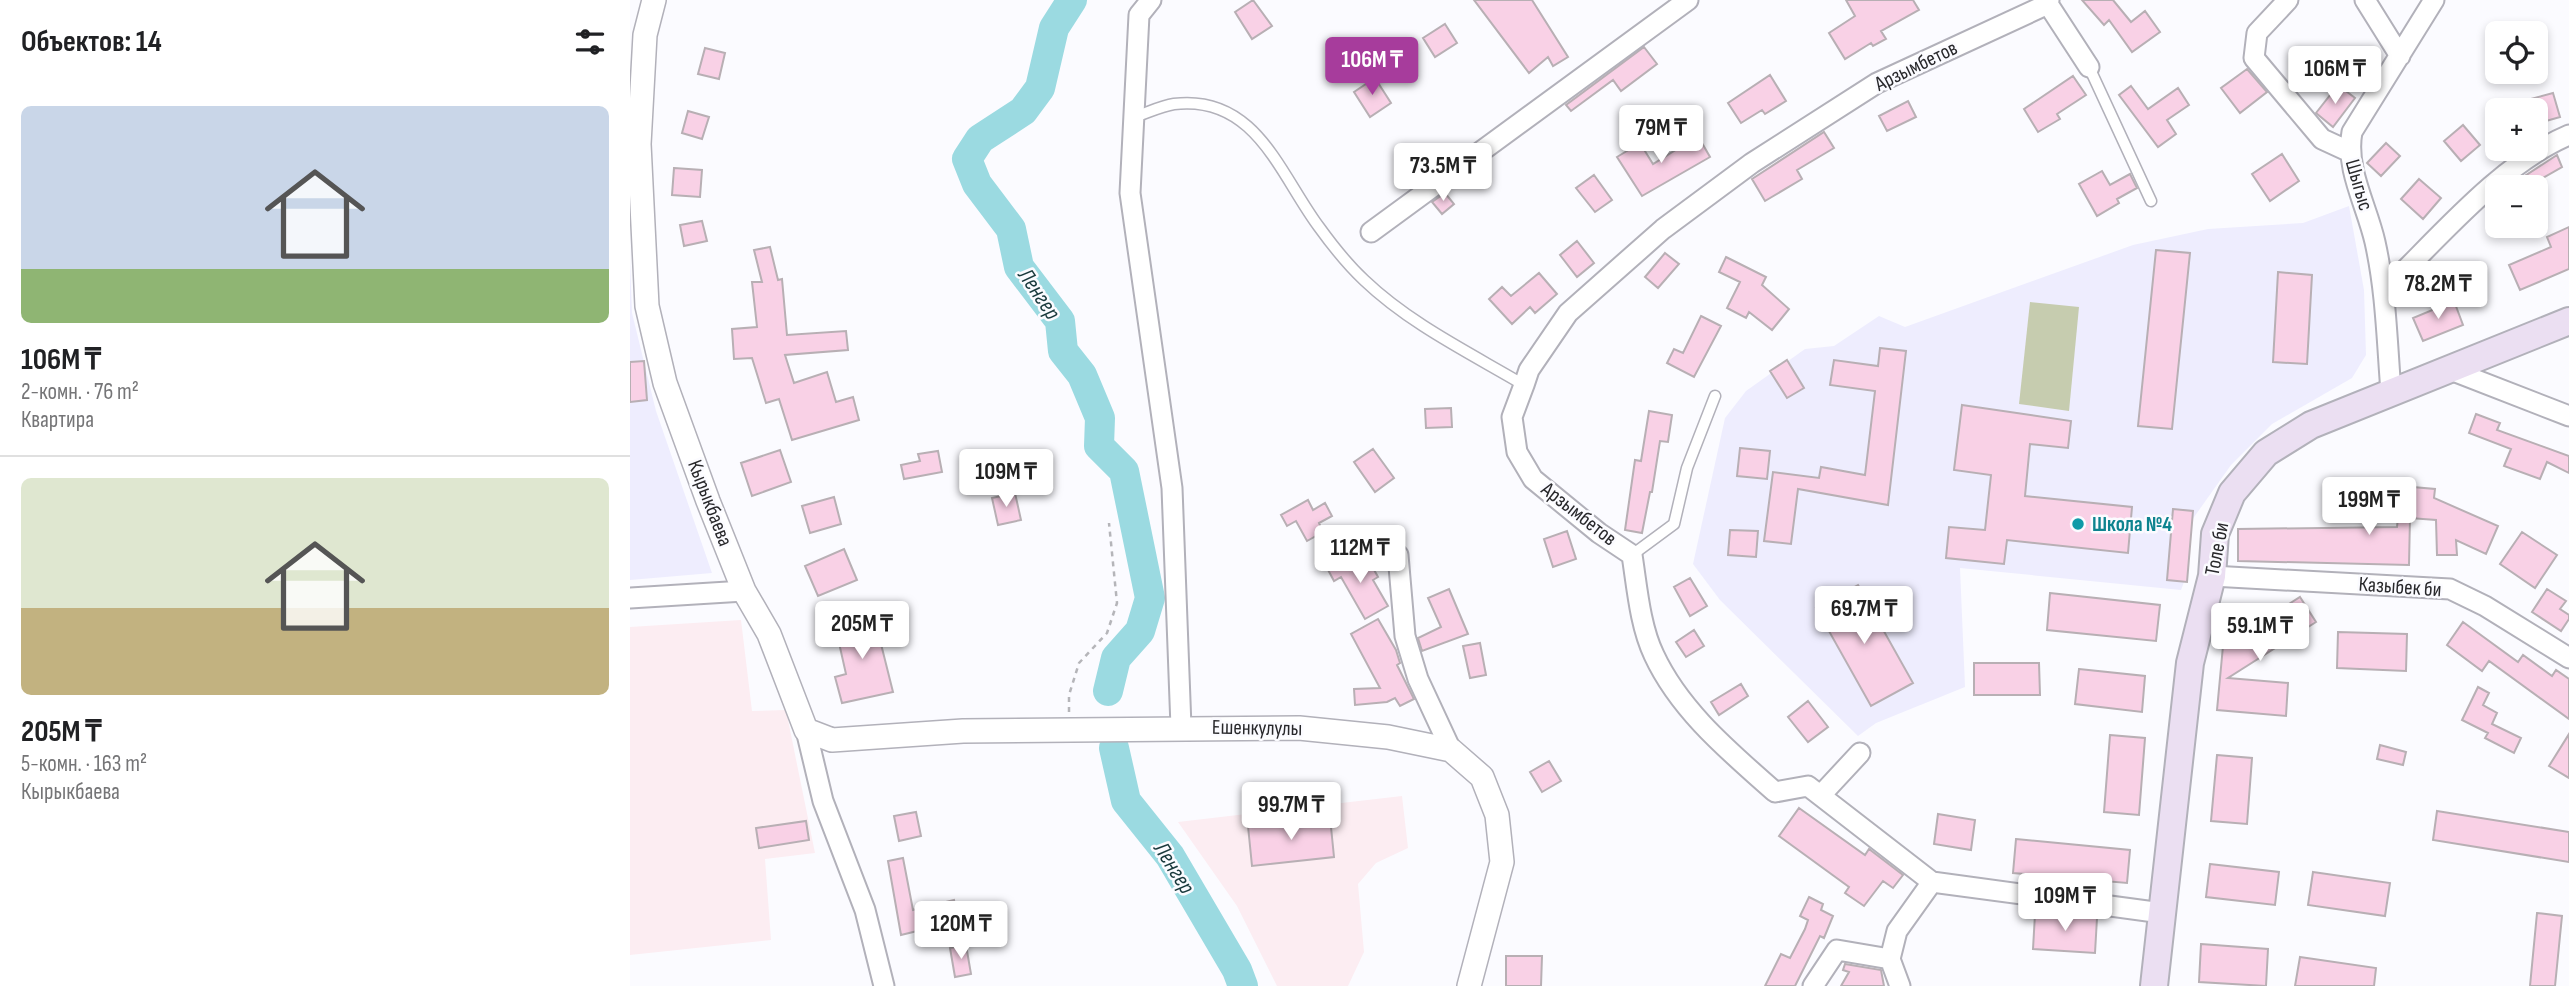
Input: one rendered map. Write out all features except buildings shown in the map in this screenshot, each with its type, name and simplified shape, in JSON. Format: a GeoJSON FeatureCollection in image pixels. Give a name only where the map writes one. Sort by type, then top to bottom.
{"type":"FeatureCollection","features":[{"type":"Feature","properties":{"kind":"main road","name":"Толе би"},"geometry":{"type":"LineString","coordinates":[[2154,986],[2190,663],[2212,576],[2215,534],[2232,493],[2266,453],[2311,425],[2569,321]]}},
{"type":"Feature","properties":{"kind":"street","name":"Кырыкбаева"},"geometry":{"type":"LineString","coordinates":[[654,0],[645,35],[639,144],[643,306],[665,383],[744,591],[769,634],[806,730],[823,800],[865,910],[884,986]]}},
{"type":"Feature","properties":{"kind":"street"},"geometry":{"type":"LineString","coordinates":[[1151,0],[1139,15],[1130,193],[1172,488],[1181,727]]}},
{"type":"Feature","properties":{"kind":"street"},"geometry":{"type":"LineString","coordinates":[[1371,232],[1688,0]]}},
{"type":"Feature","properties":{"kind":"street"},"geometry":{"type":"LineString","coordinates":[[2288,0],[2257,33],[2254,58],[2322,139],[2348,151]]}},
{"type":"Feature","properties":{"kind":"street"},"geometry":{"type":"LineString","coordinates":[[2365,0],[2400,56]]}},
{"type":"Feature","properties":{"kind":"street","name":"Шыгыс"},"geometry":{"type":"LineString","coordinates":[[2391,392],[2384,291],[2375,240],[2348,151],[2352,132],[2434,0]]}},
{"type":"Feature","properties":{"kind":"street","name":"Арзымбетов"},"geometry":{"type":"LineString","coordinates":[[1932,883],[1808,786],[1775,792],[1714,737],[1684,702],[1653,654],[1638,597],[1632,555],[1599,533],[1533,479],[1517,452],[1512,417],[1530,370],[1568,313],[1663,229],[1752,163],[1877,83],[2049,2],[2089,67]]}},
{"type":"Feature","properties":{"kind":"street"},"geometry":{"type":"LineString","coordinates":[[2384,291],[2510,169],[2544,145],[2569,135]]}},
{"type":"Feature","properties":{"kind":"street"},"geometry":{"type":"LineString","coordinates":[[2448,369],[2569,416]]}},
{"type":"Feature","properties":{"kind":"street"},"geometry":{"type":"LineString","coordinates":[[1398,555],[1405,636],[1418,679],[1451,750],[1482,778],[1497,815],[1502,862],[1469,986]]}},
{"type":"Feature","properties":{"kind":"street","name":"Казыбек би"},"geometry":{"type":"LineString","coordinates":[[2212,576],[2450,589],[2485,606],[2569,658]]}},
{"type":"Feature","properties":{"kind":"street"},"geometry":{"type":"LineString","coordinates":[[630,598],[744,591]]}},
{"type":"Feature","properties":{"kind":"street","name":"Ешенкулулы"},"geometry":{"type":"LineString","coordinates":[[806,730],[832,740],[963,731],[1299,728],[1388,737],[1451,750]]}},
{"type":"Feature","properties":{"kind":"street"},"geometry":{"type":"LineString","coordinates":[[1821,795],[1860,753]]}},
{"type":"Feature","properties":{"kind":"street"},"geometry":{"type":"LineString","coordinates":[[1900,986],[1891,959],[1897,931],[1932,883],[2162,913]]}},
{"type":"Feature","properties":{"kind":"street"},"geometry":{"type":"LineString","coordinates":[[1813,986],[1837,950],[1891,959]]}},
{"type":"Feature","properties":{"kind":"lane"},"geometry":{"type":"LineString","coordinates":[[2089,67],[2151,201]]}},
{"type":"Feature","properties":{"kind":"lane"},"geometry":{"type":"LineString","coordinates":[[1134,117],[1174,104],[1215,107],[1247,125],[1278,160],[1318,226],[1363,279],[1404,314],[1524,385]]}},
{"type":"Feature","properties":{"kind":"lane"},"geometry":{"type":"LineString","coordinates":[[1632,555],[1674,524],[1687,468],[1715,396]]}},
{"type":"Feature","properties":{"kind":"path"},"geometry":{"type":"LineString","coordinates":[[1069,729],[1069,695],[1079,663],[1107,633],[1116,603],[1109,523]]}},
{"type":"Feature","properties":{"kind":"shaded area"},"geometry":{"type":"Polygon","coordinates":[[[2349,206],[2364,290],[2366,355],[2352,378],[2272,424],[2231,465],[2192,520],[2187,574],[2181,590],[1960,568],[1965,687],[1876,723],[1858,736],[1720,600],[1693,564],[1725,418],[1746,391],[1805,349],[1834,346],[1879,316],[1905,327],[2133,245],[2208,229],[2303,223],[2349,206]]]}},
{"type":"Feature","properties":{"kind":"shaded area"},"geometry":{"type":"Polygon","coordinates":[[[630,262],[632,313],[656,411],[712,573],[630,580],[630,262]]]}},
{"type":"Feature","properties":{"kind":"shaded area"},"geometry":{"type":"Polygon","coordinates":[[[741,620],[752,711],[786,710],[815,853],[765,859],[771,940],[630,955],[630,627],[741,620]]]}},
{"type":"Feature","properties":{"kind":"shaded area"},"geometry":{"type":"Polygon","coordinates":[[[1402,796],[1408,848],[1376,863],[1358,884],[1364,952],[1348,986],[1277,986],[1237,906],[1178,822],[1402,796]]]}},
{"type":"Feature","properties":{"kind":"green space"},"geometry":{"type":"Polygon","coordinates":[[[2030,302],[2079,307],[2069,411],[2019,404],[2030,302]]]}},
{"type":"Feature","properties":{"kind":"waterway","name":"Ленгер"},"geometry":{"type":"LineString","coordinates":[[1072,0],[1054,28],[1040,88],[1023,111],[980,139],[967,159],[977,184],[1011,229],[1019,267],[1060,321],[1063,351],[1082,375],[1100,418],[1099,446],[1124,471],[1150,598],[1140,631],[1116,658],[1108,691]]}},
{"type":"Feature","properties":{"kind":"waterway","name":"Ленгер"},"geometry":{"type":"LineString","coordinates":[[1114,748],[1126,801],[1170,856],[1237,970],[1243,986]]}},
{"type":"Feature","properties":{"kind":"place","name":"Школа №4"},"geometry":{"type":"Point","coordinates":[2078,524]}}]}
